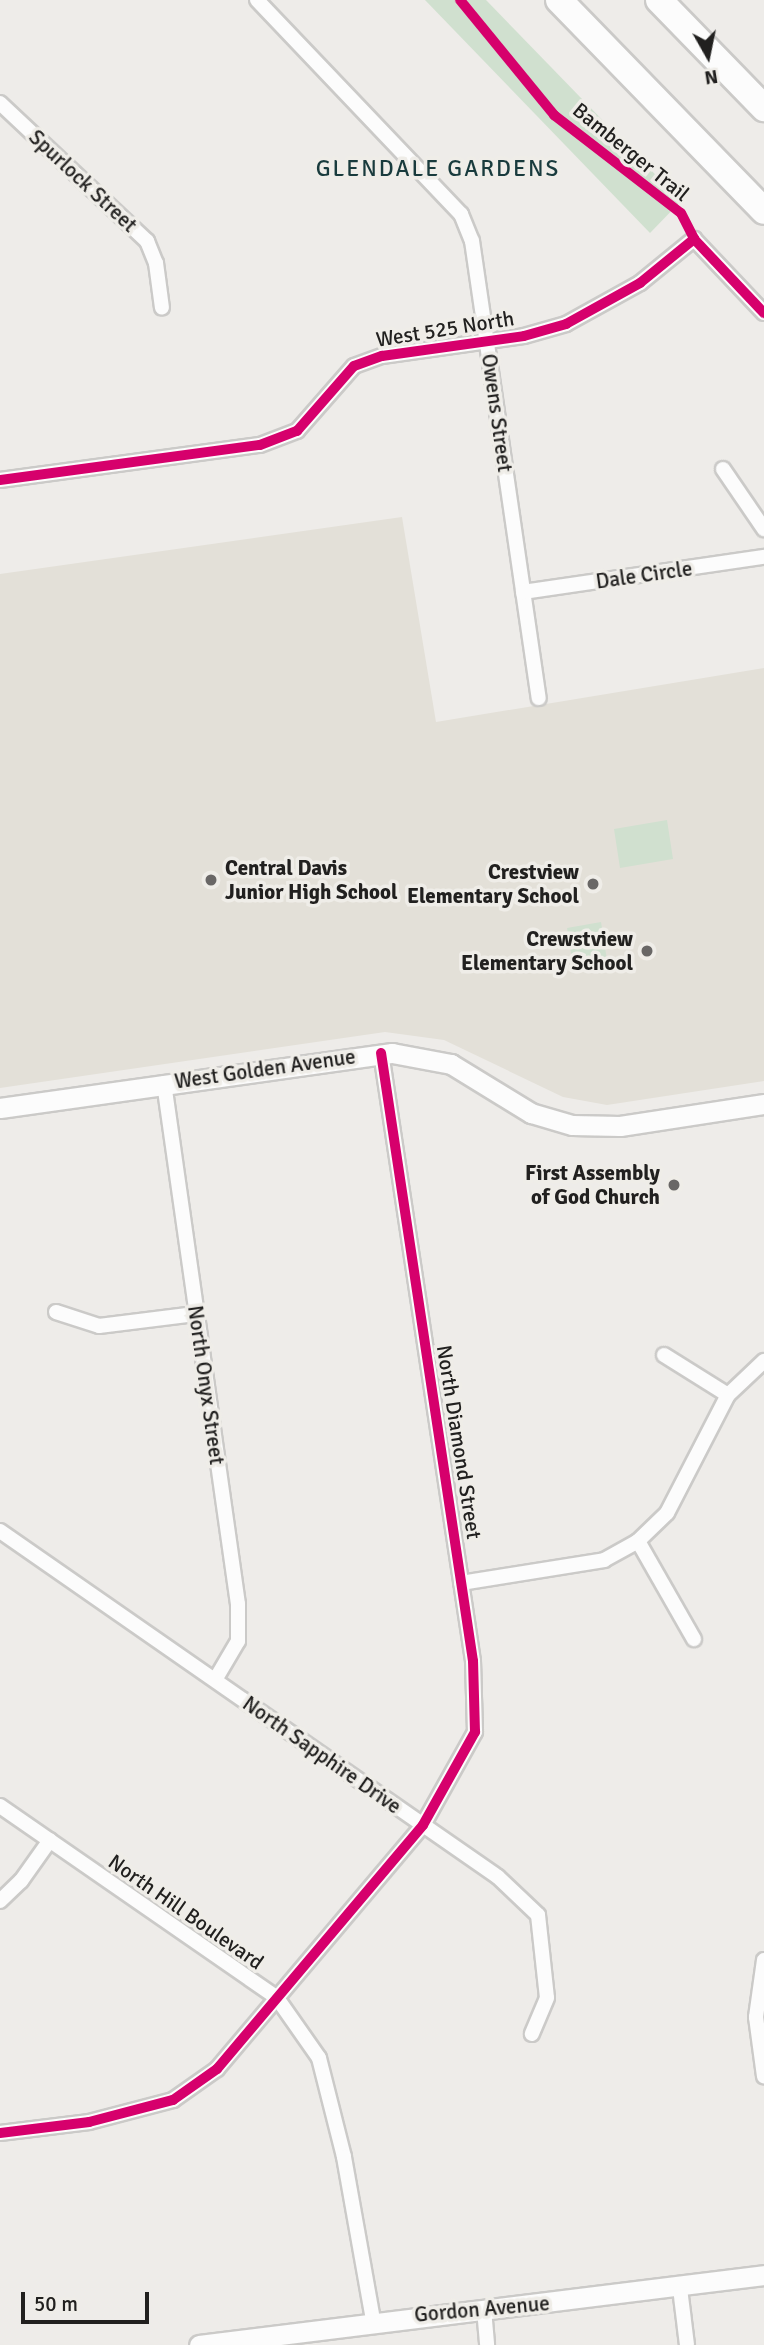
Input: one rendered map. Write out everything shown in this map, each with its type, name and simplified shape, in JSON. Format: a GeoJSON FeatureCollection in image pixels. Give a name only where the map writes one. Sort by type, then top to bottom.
{"type":"FeatureCollection","features":[{"type":"Feature","properties":{"kind":"highway"},"geometry":{"type":"LineString","coordinates":[[559,0],[764,211]]}},
{"type":"Feature","properties":{"kind":"highway"},"geometry":{"type":"LineString","coordinates":[[659,0],[764,108]]}},
{"type":"Feature","properties":{"kind":"street","name":"Owens Street"},"geometry":{"type":"LineString","coordinates":[[257,0],[461,214],[472,241],[539,698]]}},
{"type":"Feature","properties":{"kind":"street","name":"Spurlock Street"},"geometry":{"type":"LineString","coordinates":[[0,103],[147,241],[156,263],[162,308]]}},
{"type":"Feature","properties":{"kind":"street","name":"West 525 North"},"geometry":{"type":"LineString","coordinates":[[0,480],[260,444],[298,431],[354,366],[382,356],[566,324],[602,307],[640,284],[694,239],[764,313]]}},
{"type":"Feature","properties":{"kind":"street"},"geometry":{"type":"LineString","coordinates":[[723,470],[764,529]]}},
{"type":"Feature","properties":{"kind":"street","name":"Dale Circle"},"geometry":{"type":"LineString","coordinates":[[523,592],[764,557]]}},
{"type":"Feature","properties":{"kind":"street","name":"West Golden Avenue"},"geometry":{"type":"LineString","coordinates":[[0,1108],[381,1053],[439,1059],[531,1113],[572,1125],[620,1126],[764,1104]]}},
{"type":"Feature","properties":{"kind":"street","name":"North Diamond Street"},"geometry":{"type":"LineString","coordinates":[[0,2133],[89,2122],[173,2100],[217,2069],[423,1825],[475,1731],[473,1661],[381,1053]]}},
{"type":"Feature","properties":{"kind":"street","name":"North Onyx Street"},"geometry":{"type":"LineString","coordinates":[[164,1083],[238,1604],[238,1640],[215,1681]]}},
{"type":"Feature","properties":{"kind":"street"},"geometry":{"type":"LineString","coordinates":[[55,1312],[99,1326],[195,1314]]}},
{"type":"Feature","properties":{"kind":"street"},"geometry":{"type":"LineString","coordinates":[[664,1355],[728,1395]]}},
{"type":"Feature","properties":{"kind":"street"},"geometry":{"type":"LineString","coordinates":[[461,1583],[604,1560],[638,1541],[667,1513],[728,1395],[764,1361]]}},
{"type":"Feature","properties":{"kind":"street","name":"North Sapphire Drive"},"geometry":{"type":"LineString","coordinates":[[2,1536],[498,1877],[538,1915],[547,1998],[532,2034]]}},
{"type":"Feature","properties":{"kind":"street"},"geometry":{"type":"LineString","coordinates":[[638,1541],[694,1639]]}},
{"type":"Feature","properties":{"kind":"street","name":"North Hill Boulevard"},"geometry":{"type":"LineString","coordinates":[[0,1806],[277,1998],[319,2058],[344,2157],[373,2320]]}},
{"type":"Feature","properties":{"kind":"street"},"geometry":{"type":"LineString","coordinates":[[0,1901],[21,1881],[50,1840]]}},
{"type":"Feature","properties":{"kind":"street"},"geometry":{"type":"LineString","coordinates":[[764,1960],[760,2017],[764,2076]]}},
{"type":"Feature","properties":{"kind":"street","name":"Gordon Avenue"},"geometry":{"type":"LineString","coordinates":[[199,2345],[373,2320],[680,2288],[764,2275]]}},
{"type":"Feature","properties":{"kind":"street"},"geometry":{"type":"LineString","coordinates":[[680,2288],[687,2345]]}},
{"type":"Feature","properties":{"kind":"street"},"geometry":{"type":"LineString","coordinates":[[484,2309],[487,2345]]}},
{"type":"Feature","properties":{"kind":"shaded area","name":"Central Davis Junior High School"},"geometry":{"type":"Polygon","coordinates":[[[402,517],[436,722],[764,668],[764,1081],[607,1105],[563,1097],[444,1040],[385,1032],[0,1088],[0,574],[402,517]]]}},
{"type":"Feature","properties":{"kind":"green space"},"geometry":{"type":"Polygon","coordinates":[[[425,0],[486,0],[681,201],[650,233],[425,0]]]}},
{"type":"Feature","properties":{"kind":"green space"},"geometry":{"type":"Polygon","coordinates":[[[667,820],[673,859],[620,868],[614,829],[667,820]]]}},
{"type":"Feature","properties":{"kind":"green space"},"geometry":{"type":"Polygon","coordinates":[[[601,922],[607,960],[573,966],[567,928],[601,922]]]}},
{"type":"Feature","properties":{"kind":"cycle path","name":"Bamberger Trail"},"geometry":{"type":"LineString","coordinates":[[460,0],[554,115],[681,213],[694,239],[764,313]]}},
{"type":"Feature","properties":{"kind":"cycle path"},"geometry":{"type":"LineString","coordinates":[[0,480],[260,445],[297,431],[354,366],[382,356],[524,336],[566,324],[640,283],[694,239]]}},
{"type":"Feature","properties":{"kind":"cycle path"},"geometry":{"type":"LineString","coordinates":[[0,2133],[89,2122],[173,2100],[217,2069],[423,1825],[475,1732],[473,1661],[381,1053]]}},
{"type":"Feature","properties":{"kind":"place","name":"Central Davis Junior High School"},"geometry":{"type":"Point","coordinates":[211,880]}},
{"type":"Feature","properties":{"kind":"place","name":"Crestview Elementary School"},"geometry":{"type":"Point","coordinates":[593,884]}},
{"type":"Feature","properties":{"kind":"place","name":"Crewstview Elementary School"},"geometry":{"type":"Point","coordinates":[647,951]}},
{"type":"Feature","properties":{"kind":"place","name":"First Assembly of God Church"},"geometry":{"type":"Point","coordinates":[674,1185]}},
{"type":"Feature","properties":{"kind":"district","name":"GLENDALE GARDENS"},"geometry":{"type":"Point","coordinates":[438,169]}}]}
